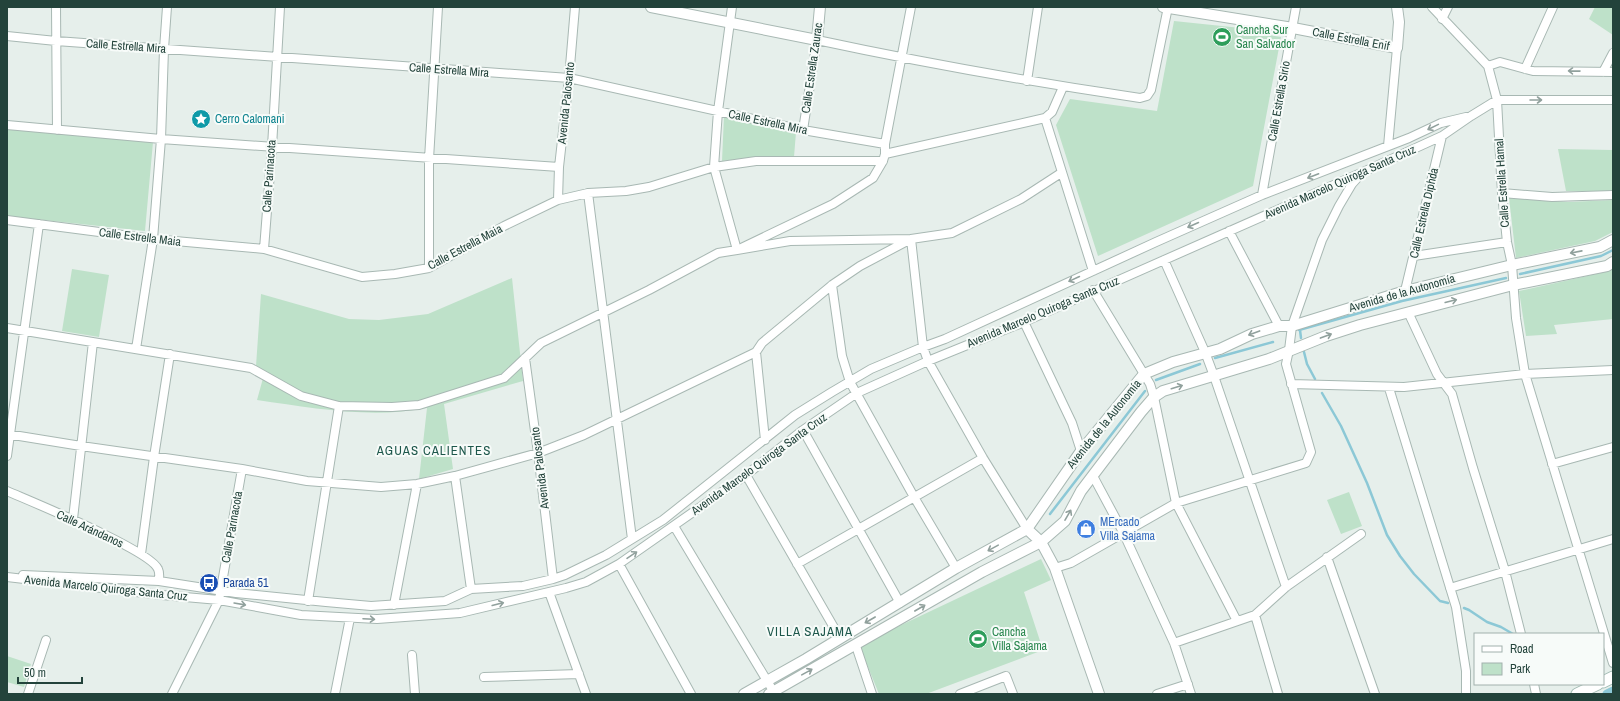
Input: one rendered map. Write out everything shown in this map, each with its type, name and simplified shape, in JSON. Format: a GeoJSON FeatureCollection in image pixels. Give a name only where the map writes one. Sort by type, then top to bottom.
{"type":"FeatureCollection","features":[{"type":"Feature","properties":{"kind":"main road"},"geometry":{"type":"LineString","coordinates":[[1604,682],[1613,677]]}},
{"type":"Feature","properties":{"kind":"main road"},"geometry":{"type":"LineString","coordinates":[[1577,694],[1596,685]]}},
{"type":"Feature","properties":{"kind":"street"},"geometry":{"type":"LineString","coordinates":[[56,7],[57,130]]}},
{"type":"Feature","properties":{"kind":"street"},"geometry":{"type":"LineString","coordinates":[[136,349],[153,239],[161,140],[167,7]]}},
{"type":"Feature","properties":{"kind":"street","name":"Calle Parinacota"},"geometry":{"type":"LineString","coordinates":[[264,249],[272,147],[280,7]]}},
{"type":"Feature","properties":{"kind":"street"},"geometry":{"type":"LineString","coordinates":[[429,268],[429,159],[438,7]]}},
{"type":"Feature","properties":{"kind":"street","name":"Avenida Palosanto"},"geometry":{"type":"LineString","coordinates":[[558,200],[559,167],[575,7]]}},
{"type":"Feature","properties":{"kind":"street"},"geometry":{"type":"LineString","coordinates":[[651,7],[901,58],[1027,81],[1140,98],[1147,96],[1151,90],[1166,7]]}},
{"type":"Feature","properties":{"kind":"street"},"geometry":{"type":"LineString","coordinates":[[732,7],[718,111],[714,167],[737,250]]}},
{"type":"Feature","properties":{"kind":"street","name":"Calle Estrella Zaurac"},"geometry":{"type":"LineString","coordinates":[[803,130],[817,40],[820,7]]}},
{"type":"Feature","properties":{"kind":"street"},"geometry":{"type":"LineString","coordinates":[[737,250],[834,204],[873,178],[884,158],[885,144],[911,7]]}},
{"type":"Feature","properties":{"kind":"street"},"geometry":{"type":"LineString","coordinates":[[1027,81],[1038,7]]}},
{"type":"Feature","properties":{"kind":"street","name":"Calle Estrella Enif"},"geometry":{"type":"LineString","coordinates":[[1166,7],[1293,28],[1398,48]]}},
{"type":"Feature","properties":{"kind":"street","name":"Calle Estrella Sirio"},"geometry":{"type":"LineString","coordinates":[[1262,195],[1296,7]]}},
{"type":"Feature","properties":{"kind":"street"},"geometry":{"type":"LineString","coordinates":[[1388,146],[1398,48],[1399,22],[1397,7]]}},
{"type":"Feature","properties":{"kind":"street"},"geometry":{"type":"LineString","coordinates":[[1432,7],[1488,66],[1500,62],[1533,71],[1613,72]]}},
{"type":"Feature","properties":{"kind":"street"},"geometry":{"type":"LineString","coordinates":[[1442,19],[1448,7]]}},
{"type":"Feature","properties":{"kind":"street"},"geometry":{"type":"LineString","coordinates":[[1524,69],[1553,7]]}},
{"type":"Feature","properties":{"kind":"street","name":"Calle Estrella Mira"},"geometry":{"type":"LineString","coordinates":[[7,36],[56,41],[569,78],[803,130],[885,144]]}},
{"type":"Feature","properties":{"kind":"street"},"geometry":{"type":"LineString","coordinates":[[1603,72],[1613,53]]}},
{"type":"Feature","properties":{"kind":"street","name":"Calle Estrella Hamal"},"geometry":{"type":"LineString","coordinates":[[1488,66],[1497,100],[1502,192],[1507,242],[1512,265],[1516,318],[1525,374],[1604,633]]}},
{"type":"Feature","properties":{"kind":"street"},"geometry":{"type":"LineString","coordinates":[[1063,87],[1052,112],[1044,118],[1093,271]]}},
{"type":"Feature","properties":{"kind":"street"},"geometry":{"type":"LineString","coordinates":[[1497,100],[1613,100]]}},
{"type":"Feature","properties":{"kind":"street","name":"Avenida Marcelo Quiroga Santa Cruz"},"geometry":{"type":"LineString","coordinates":[[7,576],[162,595],[219,600],[301,615],[377,619],[460,613],[586,582],[619,564],[674,526],[746,475],[803,430],[857,393],[928,361],[1024,322],[1442,136],[1497,100]]}},
{"type":"Feature","properties":{"kind":"street","name":"Avenida Marcelo Quiroga Santa Cruz"},"geometry":{"type":"LineString","coordinates":[[7,576],[34,574],[159,581],[221,590],[371,606],[445,601],[471,589],[523,586],[553,579],[565,575],[599,558],[663,520],[795,415],[871,369],[945,339],[1262,195],[1410,138],[1440,123],[1471,116]]}},
{"type":"Feature","properties":{"kind":"street","name":"Calle Estrella Maia"},"geometry":{"type":"LineString","coordinates":[[7,220],[153,239],[264,249],[362,276],[395,274],[429,268],[504,226],[558,200],[588,193],[626,191],[649,187],[714,167],[756,161],[800,162],[884,158],[1044,118]]}},
{"type":"Feature","properties":{"kind":"street"},"geometry":{"type":"LineString","coordinates":[[7,125],[161,140],[559,167]]}},
{"type":"Feature","properties":{"kind":"street","name":"Calle Estrella Diphda"},"geometry":{"type":"LineString","coordinates":[[1405,291],[1442,136]]}},
{"type":"Feature","properties":{"kind":"street"},"geometry":{"type":"LineString","coordinates":[[1055,568],[1071,563],[1176,503],[1306,463],[1311,452],[1286,364],[1292,326],[1322,240],[1352,184],[1363,172]]}},
{"type":"Feature","properties":{"kind":"street"},"geometry":{"type":"LineString","coordinates":[[7,328],[251,368],[301,396],[339,406],[392,407],[419,405],[504,378],[540,343],[649,290],[718,253],[790,241],[911,239],[952,233],[1021,199],[1061,173]]}},
{"type":"Feature","properties":{"kind":"street"},"geometry":{"type":"LineString","coordinates":[[1502,192],[1552,197],[1613,194]]}},
{"type":"Feature","properties":{"kind":"street"},"geometry":{"type":"LineString","coordinates":[[588,193],[632,539]]}},
{"type":"Feature","properties":{"kind":"street"},"geometry":{"type":"LineString","coordinates":[[7,456],[8,434],[39,224]]}},
{"type":"Feature","properties":{"kind":"street"},"geometry":{"type":"LineString","coordinates":[[1229,231],[1279,326]]}},
{"type":"Feature","properties":{"kind":"street"},"geometry":{"type":"LineString","coordinates":[[8,434],[242,469],[307,481],[381,487],[417,484],[455,476],[538,453],[584,435],[756,352],[762,343],[832,286],[860,266],[911,239]]}},
{"type":"Feature","properties":{"kind":"street"},"geometry":{"type":"LineString","coordinates":[[911,239],[924,347],[928,361],[983,458],[1027,529],[1041,542],[1055,568],[1099,694]]}},
{"type":"Feature","properties":{"kind":"street","name":"Avenida de la Autonomía"},"geometry":{"type":"LineString","coordinates":[[744,694],[767,682],[900,603],[956,568],[1027,529],[1081,451],[1144,374],[1173,362],[1220,349],[1252,334],[1279,326],[1292,326],[1405,291],[1512,265],[1600,247],[1613,240]]}},
{"type":"Feature","properties":{"kind":"street"},"geometry":{"type":"LineString","coordinates":[[1414,256],[1507,242]]}},
{"type":"Feature","properties":{"kind":"street"},"geometry":{"type":"LineString","coordinates":[[1164,260],[1205,352],[1214,376],[1286,587]]}},
{"type":"Feature","properties":{"kind":"street","name":"Avenida de la Autonomía"},"geometry":{"type":"LineString","coordinates":[[772,693],[856,646],[982,572],[1041,542],[1064,521],[1081,491],[1141,412],[1154,397],[1163,391],[1269,358],[1353,327],[1513,286],[1607,266],[1613,262]]}},
{"type":"Feature","properties":{"kind":"street"},"geometry":{"type":"LineString","coordinates":[[832,286],[842,356],[850,382],[914,497],[956,568]]}},
{"type":"Feature","properties":{"kind":"street"},"geometry":{"type":"LineString","coordinates":[[1093,290],[1150,384],[1176,503],[1237,621]]}},
{"type":"Feature","properties":{"kind":"street"},"geometry":{"type":"LineString","coordinates":[[1408,312],[1437,374],[1452,394],[1505,571],[1521,633]]}},
{"type":"Feature","properties":{"kind":"street"},"geometry":{"type":"LineString","coordinates":[[1024,322],[1072,423],[1081,451]]}},
{"type":"Feature","properties":{"kind":"street"},"geometry":{"type":"LineString","coordinates":[[73,519],[93,342]]}},
{"type":"Feature","properties":{"kind":"street"},"geometry":{"type":"LineString","coordinates":[[756,352],[765,440]]}},
{"type":"Feature","properties":{"kind":"street"},"geometry":{"type":"LineString","coordinates":[[141,554],[170,354]]}},
{"type":"Feature","properties":{"kind":"street","name":"Avenida Palosanto"},"geometry":{"type":"LineString","coordinates":[[525,358],[553,579]]}},
{"type":"Feature","properties":{"kind":"street"},"geometry":{"type":"LineString","coordinates":[[1291,384],[1389,388],[1445,384],[1525,374],[1613,370]]}},
{"type":"Feature","properties":{"kind":"street"},"geometry":{"type":"LineString","coordinates":[[1389,388],[1456,607],[1466,671],[1466,694]]}},
{"type":"Feature","properties":{"kind":"street"},"geometry":{"type":"LineString","coordinates":[[308,600],[339,406]]}},
{"type":"Feature","properties":{"kind":"street"},"geometry":{"type":"LineString","coordinates":[[803,430],[900,603]]}},
{"type":"Feature","properties":{"kind":"street"},"geometry":{"type":"LineString","coordinates":[[1552,464],[1613,447]]}},
{"type":"Feature","properties":{"kind":"street"},"geometry":{"type":"LineString","coordinates":[[797,564],[983,458]]}},
{"type":"Feature","properties":{"kind":"street","name":"Calle Parinacota"},"geometry":{"type":"LineString","coordinates":[[172,694],[219,600],[242,469]]}},
{"type":"Feature","properties":{"kind":"street"},"geometry":{"type":"LineString","coordinates":[[746,475],[840,638]]}},
{"type":"Feature","properties":{"kind":"street"},"geometry":{"type":"LineString","coordinates":[[455,476],[471,589]]}},
{"type":"Feature","properties":{"kind":"street"},"geometry":{"type":"LineString","coordinates":[[1093,476],[1123,532],[1174,643],[1191,694]]}},
{"type":"Feature","properties":{"kind":"street"},"geometry":{"type":"LineString","coordinates":[[394,605],[417,484]]}},
{"type":"Feature","properties":{"kind":"street","name":"Calle Arándanos"},"geometry":{"type":"LineString","coordinates":[[7,490],[47,509],[73,519],[141,554],[158,568],[160,576],[159,581]]}},
{"type":"Feature","properties":{"kind":"street"},"geometry":{"type":"LineString","coordinates":[[674,526],[767,682],[772,693]]}},
{"type":"Feature","properties":{"kind":"street"},"geometry":{"type":"LineString","coordinates":[[1174,643],[1255,615],[1286,587],[1361,534]]}},
{"type":"Feature","properties":{"kind":"street"},"geometry":{"type":"LineString","coordinates":[[1450,588],[1613,539]]}},
{"type":"Feature","properties":{"kind":"street"},"geometry":{"type":"LineString","coordinates":[[1327,557],[1375,694]]}},
{"type":"Feature","properties":{"kind":"street"},"geometry":{"type":"LineString","coordinates":[[619,564],[691,694]]}},
{"type":"Feature","properties":{"kind":"street"},"geometry":{"type":"LineString","coordinates":[[549,592],[586,694]]}},
{"type":"Feature","properties":{"kind":"street"},"geometry":{"type":"LineString","coordinates":[[1255,615],[1278,694]]}},
{"type":"Feature","properties":{"kind":"street"},"geometry":{"type":"LineString","coordinates":[[335,694],[350,618]]}},
{"type":"Feature","properties":{"kind":"street","name":"Calle Estrella Hamal"},"geometry":{"type":"LineString","coordinates":[[1604,634],[1613,663]]}},
{"type":"Feature","properties":{"kind":"street"},"geometry":{"type":"LineString","coordinates":[[28,694],[46,640]]}},
{"type":"Feature","properties":{"kind":"street"},"geometry":{"type":"LineString","coordinates":[[856,646],[872,694]]}},
{"type":"Feature","properties":{"kind":"street"},"geometry":{"type":"LineString","coordinates":[[412,655],[415,694]]}},
{"type":"Feature","properties":{"kind":"street"},"geometry":{"type":"LineString","coordinates":[[484,676],[578,674]]}},
{"type":"Feature","properties":{"kind":"street"},"geometry":{"type":"LineString","coordinates":[[960,694],[1006,676],[1013,694]]}},
{"type":"Feature","properties":{"kind":"street"},"geometry":{"type":"LineString","coordinates":[[1157,694],[1188,684]]}},
{"type":"Feature","properties":{"kind":"green space"},"geometry":{"type":"Polygon","coordinates":[[[1595,7],[1613,7],[1613,35],[1589,19],[1595,7]]]}},
{"type":"Feature","properties":{"kind":"green space"},"geometry":{"type":"Polygon","coordinates":[[[1174,21],[1241,28],[1241,31],[1281,37],[1253,186],[1098,256],[1056,125],[1070,99],[1157,111],[1174,21]]]}},
{"type":"Feature","properties":{"kind":"green space"},"geometry":{"type":"Polygon","coordinates":[[[724,116],[796,132],[794,157],[760,157],[722,161],[724,116]]]}},
{"type":"Feature","properties":{"kind":"green space"},"geometry":{"type":"Polygon","coordinates":[[[7,128],[153,142],[145,231],[7,216],[7,128]]]}},
{"type":"Feature","properties":{"kind":"green space"},"geometry":{"type":"Polygon","coordinates":[[[1558,149],[1613,150],[1613,191],[1566,191],[1558,149]]]}},
{"type":"Feature","properties":{"kind":"green space"},"geometry":{"type":"Polygon","coordinates":[[[1509,198],[1568,202],[1613,200],[1613,232],[1595,241],[1516,258],[1509,198]]]}},
{"type":"Feature","properties":{"kind":"green space"},"geometry":{"type":"Polygon","coordinates":[[[1613,268],[1613,319],[1554,325],[1557,334],[1526,336],[1519,291],[1605,272],[1613,268]]]}},
{"type":"Feature","properties":{"kind":"green space"},"geometry":{"type":"Polygon","coordinates":[[[72,269],[109,275],[99,337],[62,331],[72,269]]]}},
{"type":"Feature","properties":{"kind":"green space"},"geometry":{"type":"Polygon","coordinates":[[[512,278],[523,381],[444,404],[453,469],[419,479],[427,408],[385,413],[363,412],[321,409],[257,400],[265,371],[256,366],[261,294],[349,319],[379,320],[428,314],[512,278]]]}},
{"type":"Feature","properties":{"kind":"green space"},"geometry":{"type":"Polygon","coordinates":[[[1349,492],[1362,526],[1341,534],[1327,500],[1349,492]]]}},
{"type":"Feature","properties":{"kind":"green space"},"geometry":{"type":"Polygon","coordinates":[[[1041,559],[1051,580],[1024,592],[1043,650],[926,694],[879,694],[859,645],[1041,559]]]}},
{"type":"Feature","properties":{"kind":"green space"},"geometry":{"type":"Polygon","coordinates":[[[7,656],[31,664],[24,687],[7,682],[7,656]]]}},
{"type":"Feature","properties":{"kind":"waterway"},"geometry":{"type":"LineString","coordinates":[[1520,274],[1601,256],[1613,250]]}},
{"type":"Feature","properties":{"kind":"waterway"},"geometry":{"type":"LineString","coordinates":[[1299,330],[1402,301],[1506,278]]}},
{"type":"Feature","properties":{"kind":"waterway"},"geometry":{"type":"LineString","coordinates":[[1300,330],[1301,338]]}},
{"type":"Feature","properties":{"kind":"waterway"},"geometry":{"type":"LineString","coordinates":[[1215,358],[1273,342]]}},
{"type":"Feature","properties":{"kind":"waterway"},"geometry":{"type":"LineString","coordinates":[[1304,352],[1307,364],[1315,379]]}},
{"type":"Feature","properties":{"kind":"waterway"},"geometry":{"type":"LineString","coordinates":[[1156,380],[1200,364]]}},
{"type":"Feature","properties":{"kind":"waterway"},"geometry":{"type":"LineString","coordinates":[[1050,514],[1145,391]]}},
{"type":"Feature","properties":{"kind":"waterway"},"geometry":{"type":"LineString","coordinates":[[1322,393],[1341,426],[1367,483],[1387,535],[1400,556],[1414,574],[1440,601],[1448,603]]}},
{"type":"Feature","properties":{"kind":"waterway"},"geometry":{"type":"LineString","coordinates":[[1464,608],[1487,622],[1501,627],[1511,633]]}},
{"type":"Feature","properties":{"kind":"waterway"},"geometry":{"type":"LineString","coordinates":[[1607,694],[1613,691]]}},
{"type":"Feature","properties":{"kind":"place","name":"Cancha Sur San Salvador"},"geometry":{"type":"Point","coordinates":[1222,37]}},
{"type":"Feature","properties":{"kind":"place","name":"Cerro Calomani"},"geometry":{"type":"Point","coordinates":[201,119]}},
{"type":"Feature","properties":{"kind":"place","name":"MErcado Villa Sajama"},"geometry":{"type":"Point","coordinates":[1086,529]}},
{"type":"Feature","properties":{"kind":"place","name":"Parada 51"},"geometry":{"type":"Point","coordinates":[209,583]}},
{"type":"Feature","properties":{"kind":"place","name":"Cancha Villa Sajama"},"geometry":{"type":"Point","coordinates":[978,639]}},
{"type":"Feature","properties":{"kind":"district","name":"AGUAS CALIENTES"},"geometry":{"type":"Point","coordinates":[434,450]}},
{"type":"Feature","properties":{"kind":"district","name":"VILLA SAJAMA"},"geometry":{"type":"Point","coordinates":[810,631]}}]}
